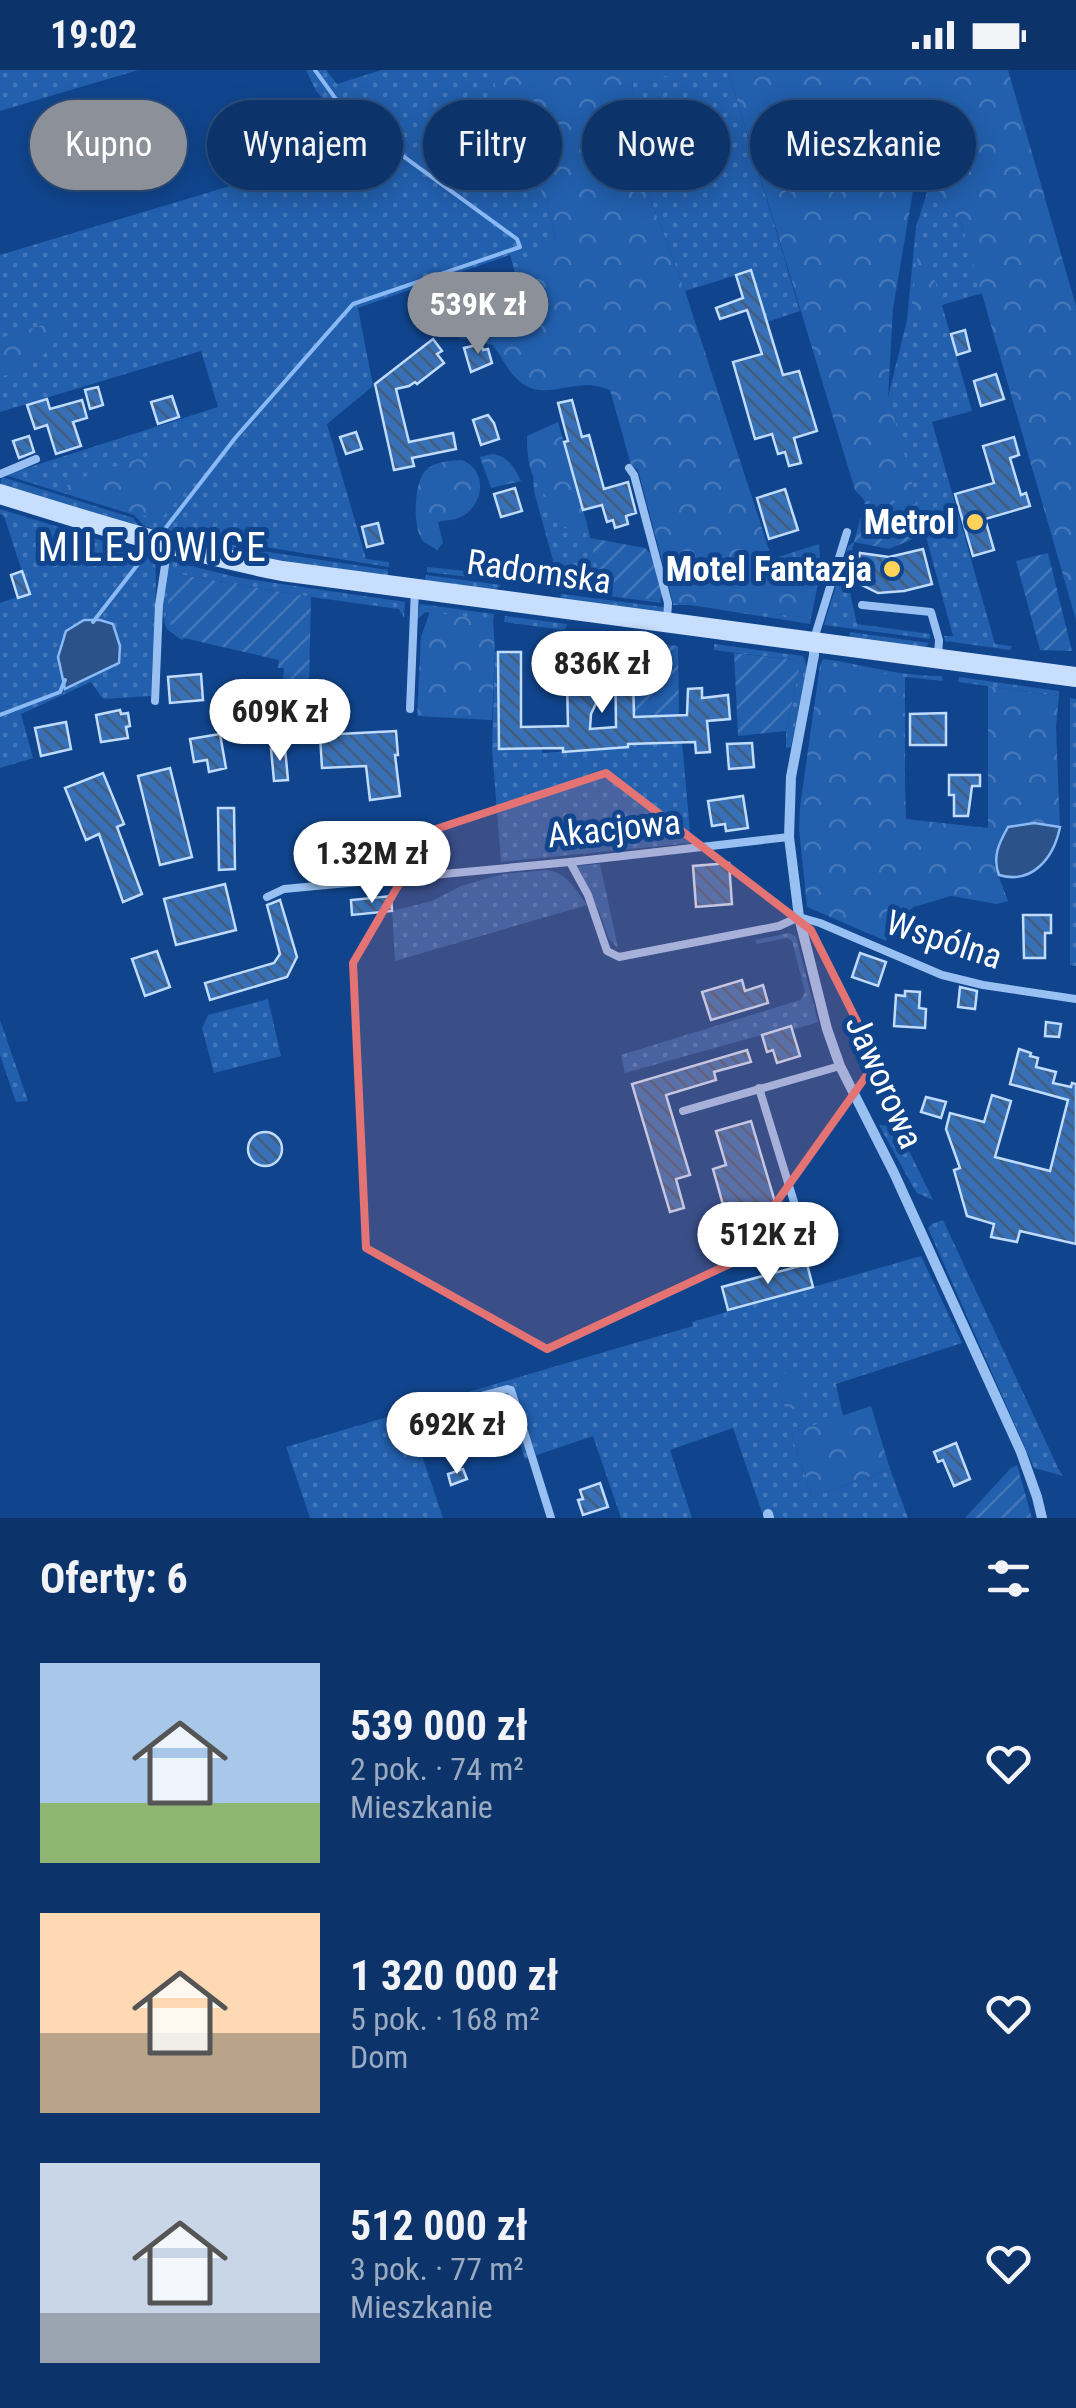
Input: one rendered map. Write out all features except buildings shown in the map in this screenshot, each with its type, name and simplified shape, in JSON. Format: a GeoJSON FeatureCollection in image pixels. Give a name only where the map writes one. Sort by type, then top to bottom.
{"type":"FeatureCollection","features":[{"type":"Feature","properties":{"kind":"main road","name":"Radomska"},"geometry":{"type":"LineString","coordinates":[[0,494],[100,526],[282,571],[1076,678]]}},
{"type":"Feature","properties":{"kind":"street","name":"Jaworowa"},"geometry":{"type":"LineString","coordinates":[[814,644],[792,777],[789,836],[799,917],[827,1030],[840,1066],[894,1173],[1021,1452],[1042,1518]]}},
{"type":"Feature","properties":{"kind":"lane"},"geometry":{"type":"LineString","coordinates":[[0,474],[36,459]]}},
{"type":"Feature","properties":{"kind":"lane"},"geometry":{"type":"LineString","coordinates":[[629,468],[634,474],[668,603],[667,623]]}},
{"type":"Feature","properties":{"kind":"lane"},"geometry":{"type":"LineString","coordinates":[[814,644],[816,626],[847,532]]}},
{"type":"Feature","properties":{"kind":"lane"},"geometry":{"type":"LineString","coordinates":[[155,701],[159,605],[169,544]]}},
{"type":"Feature","properties":{"kind":"lane"},"geometry":{"type":"LineString","coordinates":[[410,709],[415,588]]}},
{"type":"Feature","properties":{"kind":"lane"},"geometry":{"type":"LineString","coordinates":[[862,605],[932,612],[939,640],[937,659]]}},
{"type":"Feature","properties":{"kind":"lane","name":"Akacjowa"},"geometry":{"type":"LineString","coordinates":[[268,896],[284,890],[789,836]]}},
{"type":"Feature","properties":{"kind":"lane"},"geometry":{"type":"LineString","coordinates":[[570,862],[588,895],[607,951],[619,957],[779,926],[799,917]]}},
{"type":"Feature","properties":{"kind":"lane","name":"Wspólna"},"geometry":{"type":"LineString","coordinates":[[799,917],[942,975],[1076,1000]]}},
{"type":"Feature","properties":{"kind":"lane"},"geometry":{"type":"LineString","coordinates":[[683,1110],[840,1066]]}},
{"type":"Feature","properties":{"kind":"lane"},"geometry":{"type":"LineString","coordinates":[[760,1088],[806,1241]]}},
{"type":"Feature","properties":{"kind":"lane"},"geometry":{"type":"LineString","coordinates":[[454,1402],[511,1390],[551,1518]]}},
{"type":"Feature","properties":{"kind":"highlighted area"},"geometry":{"type":"Polygon","coordinates":[[[606,773],[811,930],[877,1061],[734,1262],[547,1349],[366,1248],[353,963],[430,831],[606,773]]]}},
{"type":"Feature","properties":{"kind":"green space"},"geometry":{"type":"Polygon","coordinates":[[[0,70],[138,70],[30,100],[0,111],[0,70]]]}},
{"type":"Feature","properties":{"kind":"green space"},"geometry":{"type":"Polygon","coordinates":[[[306,70],[326,70],[337,84],[382,70],[497,70],[493,74],[504,100],[423,100],[423,190],[541,190],[556,238],[517,276],[525,305],[507,306],[485,299],[516,276],[510,255],[358,308],[373,386],[327,424],[366,559],[389,562],[389,567],[240,543],[180,529],[166,533],[144,526],[134,515],[5,475],[218,407],[201,351],[0,412],[0,255],[217,190],[403,190],[403,100],[324,100],[306,70]]]}},
{"type":"Feature","properties":{"kind":"green space"},"geometry":{"type":"Polygon","coordinates":[[[497,70],[668,70],[667,76],[632,80],[634,100],[582,100],[582,190],[647,190],[685,291],[772,559],[819,544],[821,569],[811,618],[673,603],[638,470],[631,465],[610,390],[586,385],[532,389],[513,374],[493,345],[459,338],[444,329],[485,299],[507,306],[524,305],[516,276],[556,238],[541,190],[562,190],[562,100],[499,100],[493,74],[497,70]]]}},
{"type":"Feature","properties":{"kind":"green space"},"geometry":{"type":"Polygon","coordinates":[[[668,70],[728,70],[750,144],[750,190],[764,190],[800,311],[767,322],[750,271],[685,291],[647,190],[730,190],[730,100],[634,100],[632,79],[667,76],[668,70]]]}},
{"type":"Feature","properties":{"kind":"green space"},"geometry":{"type":"Polygon","coordinates":[[[728,70],[1008,70],[1076,306],[1076,620],[962,225],[935,190],[976,190],[976,100],[750,100],[750,143],[728,70]]]}},
{"type":"Feature","properties":{"kind":"green space"},"geometry":{"type":"Polygon","coordinates":[[[764,190],[913,190],[893,309],[888,396],[917,501],[865,501],[855,490],[764,190]]]}},
{"type":"Feature","properties":{"kind":"green space"},"geometry":{"type":"Polygon","coordinates":[[[928,190],[935,190],[962,225],[983,293],[942,305],[972,411],[932,422],[995,644],[1012,646],[1010,650],[945,641],[944,636],[953,636],[888,397],[907,320],[916,227],[928,190]]]}},
{"type":"Feature","properties":{"kind":"green space"},"geometry":{"type":"Polygon","coordinates":[[[922,236],[942,305],[935,315],[920,320],[911,316],[922,236]]]}},
{"type":"Feature","properties":{"kind":"green space"},"geometry":{"type":"Polygon","coordinates":[[[59,320],[56,337],[47,351],[25,367],[0,377],[0,338],[59,320]]]}},
{"type":"Feature","properties":{"kind":"green space"},"geometry":{"type":"Polygon","coordinates":[[[558,422],[587,524],[581,530],[564,528],[535,480],[529,461],[527,436],[558,422]]]}},
{"type":"Feature","properties":{"kind":"green space"},"geometry":{"type":"Polygon","coordinates":[[[185,451],[211,462],[160,520],[62,491],[72,481],[159,452],[185,451]]]}},
{"type":"Feature","properties":{"kind":"green space"},"geometry":{"type":"Polygon","coordinates":[[[492,454],[506,460],[521,481],[491,488],[480,457],[492,454]]]}},
{"type":"Feature","properties":{"kind":"green space"},"geometry":{"type":"Polygon","coordinates":[[[462,460],[476,471],[479,495],[463,516],[438,522],[443,543],[437,550],[419,535],[418,485],[433,465],[462,460]]]}},
{"type":"Feature","properties":{"kind":"green space"},"geometry":{"type":"Polygon","coordinates":[[[2,477],[133,518],[143,531],[0,484],[2,477]]]}},
{"type":"Feature","properties":{"kind":"green space"},"geometry":{"type":"Polygon","coordinates":[[[533,477],[557,509],[564,527],[581,530],[587,524],[604,595],[662,603],[561,590],[533,477]]]}},
{"type":"Feature","properties":{"kind":"green space"},"geometry":{"type":"Polygon","coordinates":[[[865,501],[917,501],[927,533],[889,549],[854,542],[865,501]]]}},
{"type":"Feature","properties":{"kind":"green space"},"geometry":{"type":"Polygon","coordinates":[[[0,509],[155,557],[156,591],[151,696],[103,699],[91,682],[21,714],[33,758],[0,768],[0,603],[29,593],[0,509]]]}},
{"type":"Feature","properties":{"kind":"green space"},"geometry":{"type":"Polygon","coordinates":[[[590,538],[645,548],[651,554],[663,593],[660,600],[604,595],[590,538]]]}},
{"type":"Feature","properties":{"kind":"green space"},"geometry":{"type":"Polygon","coordinates":[[[205,539],[388,570],[388,578],[203,545],[205,539]]]}},
{"type":"Feature","properties":{"kind":"green space"},"geometry":{"type":"Polygon","coordinates":[[[854,542],[846,575],[857,624],[930,634],[930,639],[824,625],[848,546],[854,542]]]}},
{"type":"Feature","properties":{"kind":"green space"},"geometry":{"type":"Polygon","coordinates":[[[1048,553],[1072,651],[1040,650],[1016,561],[1048,553]]]}},
{"type":"Feature","properties":{"kind":"green space"},"geometry":{"type":"Polygon","coordinates":[[[171,561],[240,578],[405,602],[404,618],[399,609],[177,574],[165,619],[182,640],[165,624],[163,607],[165,586],[171,561]]]}},
{"type":"Feature","properties":{"kind":"green space"},"geometry":{"type":"Polygon","coordinates":[[[427,567],[503,575],[501,581],[427,572],[427,567]]]}},
{"type":"Feature","properties":{"kind":"green space"},"geometry":{"type":"Polygon","coordinates":[[[177,574],[311,597],[308,726],[263,728],[263,704],[281,704],[284,668],[278,668],[279,660],[184,638],[165,619],[177,574]]]}},
{"type":"Feature","properties":{"kind":"green space"},"geometry":{"type":"Polygon","coordinates":[[[426,575],[501,585],[493,592],[425,584],[426,575]]]}},
{"type":"Feature","properties":{"kind":"green space"},"geometry":{"type":"Polygon","coordinates":[[[561,594],[663,607],[663,613],[560,600],[561,594]]]}},
{"type":"Feature","properties":{"kind":"green space"},"geometry":{"type":"Polygon","coordinates":[[[673,603],[811,618],[810,624],[673,603]]]}},
{"type":"Feature","properties":{"kind":"green space"},"geometry":{"type":"Polygon","coordinates":[[[420,604],[494,614],[493,621],[425,612],[417,620],[420,604]]]}},
{"type":"Feature","properties":{"kind":"green space"},"geometry":{"type":"Polygon","coordinates":[[[430,612],[493,621],[492,720],[417,716],[421,637],[430,612]]]}},
{"type":"Feature","properties":{"kind":"green space"},"geometry":{"type":"Polygon","coordinates":[[[505,616],[567,624],[563,630],[504,622],[505,616]]]}},
{"type":"Feature","properties":{"kind":"green space"},"geometry":{"type":"Polygon","coordinates":[[[850,632],[929,643],[925,648],[849,641],[850,632]]]}},
{"type":"Feature","properties":{"kind":"green space"},"geometry":{"type":"Polygon","coordinates":[[[626,639],[678,646],[679,715],[634,717],[633,671],[627,671],[626,639]]]}},
{"type":"Feature","properties":{"kind":"green space"},"geometry":{"type":"Polygon","coordinates":[[[714,644],[803,656],[807,667],[791,747],[786,748],[786,731],[800,665],[794,660],[714,650],[714,644]]]}},
{"type":"Feature","properties":{"kind":"green space"},"geometry":{"type":"Polygon","coordinates":[[[495,652],[499,748],[542,748],[542,753],[682,742],[691,843],[501,862],[492,749],[495,652]]]}},
{"type":"Feature","properties":{"kind":"green space"},"geometry":{"type":"Polygon","coordinates":[[[734,653],[794,660],[800,665],[786,731],[738,736],[734,653]]]}},
{"type":"Feature","properties":{"kind":"green space"},"geometry":{"type":"Polygon","coordinates":[[[823,659],[942,676],[943,681],[905,677],[905,819],[820,665],[823,659]]]}},
{"type":"Feature","properties":{"kind":"green space"},"geometry":{"type":"Polygon","coordinates":[[[820,665],[902,676],[906,819],[988,828],[988,686],[1059,696],[1056,727],[1060,827],[1034,823],[994,864],[1008,901],[997,904],[951,896],[914,907],[893,921],[886,941],[807,907],[800,807],[820,665]]]}},
{"type":"Feature","properties":{"kind":"green space"},"geometry":{"type":"Polygon","coordinates":[[[959,677],[1059,691],[1059,696],[958,682],[959,677]]]}},
{"type":"Feature","properties":{"kind":"green space"},"geometry":{"type":"Polygon","coordinates":[[[1070,698],[1076,699],[1076,966],[1070,965],[1070,698]]]}},
{"type":"Feature","properties":{"kind":"green space"},"geometry":{"type":"Polygon","coordinates":[[[600,864],[618,948],[609,939],[577,866],[600,864]]]}},
{"type":"Feature","properties":{"kind":"green space"},"geometry":{"type":"Polygon","coordinates":[[[546,870],[565,878],[587,905],[395,961],[392,911],[432,901],[461,886],[503,874],[546,870]]]}},
{"type":"Feature","properties":{"kind":"green space"},"geometry":{"type":"Polygon","coordinates":[[[789,933],[796,937],[818,1022],[625,1073],[621,1055],[800,1000],[805,992],[792,941],[787,938],[757,944],[755,940],[789,933]]]}},
{"type":"Feature","properties":{"kind":"green space"},"geometry":{"type":"Polygon","coordinates":[[[268,999],[281,1056],[214,1073],[202,1028],[208,1015],[268,999]]]}},
{"type":"Feature","properties":{"kind":"green space"},"geometry":{"type":"Polygon","coordinates":[[[0,1020],[28,1101],[16,1102],[0,1055],[0,1020]]]}},
{"type":"Feature","properties":{"kind":"green space"},"geometry":{"type":"Polygon","coordinates":[[[879,1125],[897,1126],[933,1200],[917,1193],[879,1125]]]}},
{"type":"Feature","properties":{"kind":"green space"},"geometry":{"type":"Polygon","coordinates":[[[943,1220],[1063,1476],[1034,1468],[928,1228],[943,1220]]]}},
{"type":"Feature","properties":{"kind":"green space"},"geometry":{"type":"Polygon","coordinates":[[[921,1256],[962,1343],[836,1384],[843,1416],[791,1433],[812,1497],[890,1469],[908,1518],[764,1518],[733,1428],[670,1450],[692,1518],[621,1518],[593,1436],[525,1459],[506,1401],[500,1396],[453,1414],[448,1398],[921,1256]]]}},
{"type":"Feature","properties":{"kind":"green space"},"geometry":{"type":"Polygon","coordinates":[[[794,1371],[808,1406],[786,1411],[775,1376],[794,1371]]]}},
{"type":"Feature","properties":{"kind":"green space"},"geometry":{"type":"Polygon","coordinates":[[[871,1406],[890,1469],[812,1497],[791,1433],[871,1406]]]}},
{"type":"Feature","properties":{"kind":"green space"},"geometry":{"type":"Polygon","coordinates":[[[407,1411],[443,1518],[310,1518],[286,1447],[407,1411]]]}},
{"type":"Feature","properties":{"kind":"green space"},"geometry":{"type":"Polygon","coordinates":[[[1017,1465],[1032,1518],[965,1518],[1010,1469],[1017,1465]]]}},
{"type":"Feature","properties":{"kind":"shaded area"},"geometry":{"type":"Polygon","coordinates":[[[84,620],[113,624],[120,646],[119,663],[65,689],[58,657],[66,631],[84,620]]]}},
{"type":"Feature","properties":{"kind":"shaded area"},"geometry":{"type":"Polygon","coordinates":[[[1034,823],[1060,827],[1047,858],[1022,876],[999,875],[996,856],[1008,827],[1034,823]]]}},
{"type":"Feature","properties":{"kind":"waterway"},"geometry":{"type":"LineString","coordinates":[[164,530],[236,437],[353,304],[520,247],[517,239],[348,116],[315,70]]}},
{"type":"Feature","properties":{"kind":"waterway"},"geometry":{"type":"LineString","coordinates":[[93,622],[142,559]]}},
{"type":"Feature","properties":{"kind":"waterway"},"geometry":{"type":"LineString","coordinates":[[0,715],[60,692],[65,680]]}},
{"type":"Feature","properties":{"kind":"place","name":"Metrol"},"geometry":{"type":"Point","coordinates":[975,522]}},
{"type":"Feature","properties":{"kind":"place","name":"Motel Fantazja"},"geometry":{"type":"Point","coordinates":[892,569]}},
{"type":"Feature","properties":{"kind":"district","name":"MILEJOWICE"},"geometry":{"type":"Point","coordinates":[153,547]}}]}
